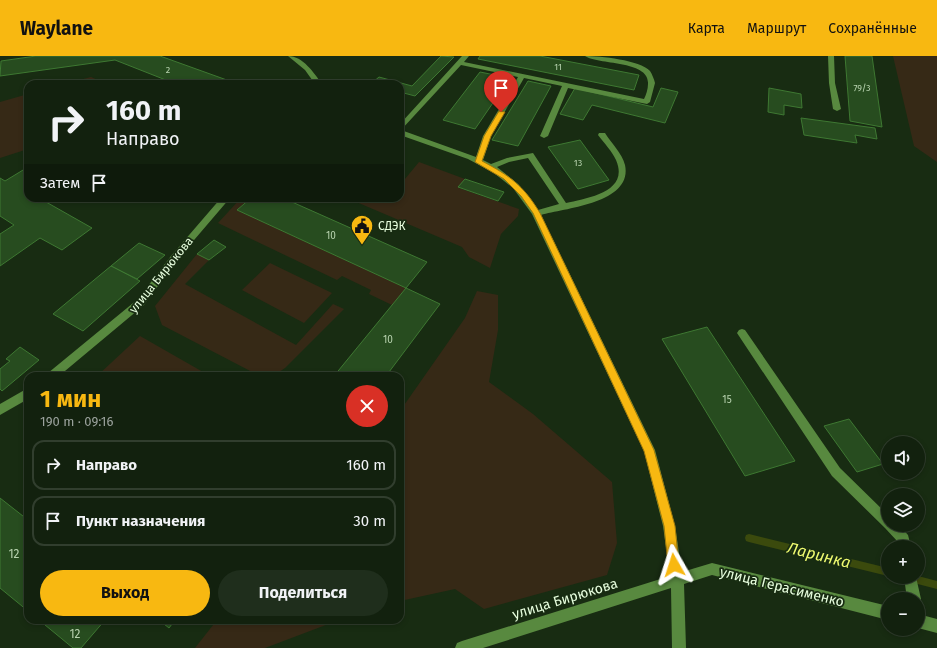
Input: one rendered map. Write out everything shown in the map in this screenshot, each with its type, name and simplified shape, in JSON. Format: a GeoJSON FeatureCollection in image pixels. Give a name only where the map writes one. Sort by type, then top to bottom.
{"type":"FeatureCollection","features":[{"type":"Feature","properties":{"kind":"street"},"geometry":{"type":"LineString","coordinates":[[291,56],[307,69],[316,80]]}},
{"type":"Feature","properties":{"kind":"street"},"geometry":{"type":"LineString","coordinates":[[404,124],[466,56]]}},
{"type":"Feature","properties":{"kind":"street"},"geometry":{"type":"LineString","coordinates":[[460,63],[647,102],[652,83],[647,72],[634,65],[588,56]]}},
{"type":"Feature","properties":{"kind":"street"},"geometry":{"type":"LineString","coordinates":[[831,56],[832,83],[837,109]]}},
{"type":"Feature","properties":{"kind":"street"},"geometry":{"type":"LineString","coordinates":[[478,162],[487,136],[522,76]]}},
{"type":"Feature","properties":{"kind":"street"},"geometry":{"type":"LineString","coordinates":[[544,136],[566,85]]}},
{"type":"Feature","properties":{"kind":"street"},"geometry":{"type":"LineString","coordinates":[[404,134],[492,168],[506,177],[524,194],[536,213],[649,450],[669,526],[676,581],[679,648]]}},
{"type":"Feature","properties":{"kind":"street"},"geometry":{"type":"LineString","coordinates":[[536,213],[606,195],[616,187],[622,175],[621,163],[602,135]]}},
{"type":"Feature","properties":{"kind":"street"},"geometry":{"type":"LineString","coordinates":[[492,168],[506,160],[530,155],[564,206]]}},
{"type":"Feature","properties":{"kind":"street","name":"улица Бирюкова"},"geometry":{"type":"LineString","coordinates":[[57,372],[127,316],[141,302],[174,258],[223,202]]}},
{"type":"Feature","properties":{"kind":"street"},"geometry":{"type":"LineString","coordinates":[[742,332],[836,472],[881,516]]}},
{"type":"Feature","properties":{"kind":"street"},"geometry":{"type":"LineString","coordinates":[[0,410],[24,395]]}},
{"type":"Feature","properties":{"kind":"street"},"geometry":{"type":"LineString","coordinates":[[897,532],[904,540]]}},
{"type":"Feature","properties":{"kind":"street","name":"улица Герасименко"},"geometry":{"type":"LineString","coordinates":[[676,581],[712,569],[881,611]]}},
{"type":"Feature","properties":{"kind":"street","name":"улица Бирюкова"},"geometry":{"type":"LineString","coordinates":[[462,648],[484,645],[676,581]]}},
{"type":"Feature","properties":{"kind":"street"},"geometry":{"type":"LineString","coordinates":[[925,622],[937,626]]}},
{"type":"Feature","properties":{"kind":"shaded area"},"geometry":{"type":"Polygon","coordinates":[[[893,56],[937,56],[937,162],[914,146],[893,56]]]}},
{"type":"Feature","properties":{"kind":"shaded area"},"geometry":{"type":"Polygon","coordinates":[[[91,77],[98,80],[79,80],[91,77]]]}},
{"type":"Feature","properties":{"kind":"shaded area"},"geometry":{"type":"Polygon","coordinates":[[[24,95],[24,150],[0,158],[0,102],[24,95]]]}},
{"type":"Feature","properties":{"kind":"shaded area"},"geometry":{"type":"Polygon","coordinates":[[[419,162],[465,179],[459,188],[519,209],[518,216],[501,234],[490,268],[469,257],[462,247],[356,202],[404,202],[404,180],[419,162]]]}},
{"type":"Feature","properties":{"kind":"shaded area"},"geometry":{"type":"Polygon","coordinates":[[[237,202],[246,202],[237,210],[406,288],[392,305],[369,294],[371,290],[342,276],[337,280],[218,223],[237,202]]]}},
{"type":"Feature","properties":{"kind":"shaded area"},"geometry":{"type":"Polygon","coordinates":[[[197,254],[209,260],[185,284],[296,345],[333,304],[344,309],[285,368],[279,372],[252,372],[162,325],[155,306],[197,254]]]}},
{"type":"Feature","properties":{"kind":"shaded area"},"geometry":{"type":"Polygon","coordinates":[[[270,263],[332,293],[304,323],[242,290],[270,263]]]}},
{"type":"Feature","properties":{"kind":"shaded area"},"geometry":{"type":"Polygon","coordinates":[[[477,291],[498,295],[498,330],[489,382],[533,414],[612,482],[617,543],[607,575],[484,609],[455,589],[404,600],[404,405],[465,318],[477,291]]]}},
{"type":"Feature","properties":{"kind":"shaded area"},"geometry":{"type":"Polygon","coordinates":[[[140,336],[203,372],[101,372],[140,336]]]}},
{"type":"Feature","properties":{"kind":"shaded area"},"geometry":{"type":"Polygon","coordinates":[[[214,624],[328,624],[265,648],[195,648],[214,624]]]}},
{"type":"Feature","properties":{"kind":"building"},"geometry":{"type":"Polygon","coordinates":[[[36,56],[160,56],[227,80],[166,80],[115,60],[0,76],[1,61],[36,56]]]}},
{"type":"Feature","properties":{"kind":"building"},"geometry":{"type":"Polygon","coordinates":[[[441,56],[454,57],[415,96],[404,93],[404,84],[412,86],[441,56]]]}},
{"type":"Feature","properties":{"kind":"building"},"geometry":{"type":"Polygon","coordinates":[[[480,56],[540,56],[639,75],[634,90],[478,59],[480,56]]]}},
{"type":"Feature","properties":{"kind":"building"},"geometry":{"type":"Polygon","coordinates":[[[845,56],[872,56],[882,127],[850,121],[845,56]]]}},
{"type":"Feature","properties":{"kind":"building"},"geometry":{"type":"Polygon","coordinates":[[[480,72],[510,78],[475,129],[443,120],[480,72]]]}},
{"type":"Feature","properties":{"kind":"building"},"geometry":{"type":"Polygon","coordinates":[[[379,77],[390,80],[376,80],[379,77]]]}},
{"type":"Feature","properties":{"kind":"building"},"geometry":{"type":"Polygon","coordinates":[[[528,81],[551,86],[518,146],[492,140],[528,81]]]}},
{"type":"Feature","properties":{"kind":"building"},"geometry":{"type":"Polygon","coordinates":[[[575,88],[653,107],[661,88],[678,92],[665,123],[592,105],[583,120],[560,114],[575,88]]]}},
{"type":"Feature","properties":{"kind":"building"},"geometry":{"type":"Polygon","coordinates":[[[769,88],[801,94],[802,108],[784,105],[784,115],[768,112],[769,88]]]}},
{"type":"Feature","properties":{"kind":"building"},"geometry":{"type":"Polygon","coordinates":[[[801,118],[875,128],[877,139],[855,135],[857,143],[804,135],[801,118]]]}},
{"type":"Feature","properties":{"kind":"building"},"geometry":{"type":"Polygon","coordinates":[[[580,140],[609,180],[578,189],[548,147],[580,140]]]}},
{"type":"Feature","properties":{"kind":"building"},"geometry":{"type":"Polygon","coordinates":[[[24,169],[24,202],[46,202],[92,228],[62,250],[40,238],[0,266],[0,234],[14,225],[0,216],[0,178],[5,181],[24,169]]]}},
{"type":"Feature","properties":{"kind":"building"},"geometry":{"type":"Polygon","coordinates":[[[465,179],[504,192],[498,201],[458,187],[465,179]]]}},
{"type":"Feature","properties":{"kind":"building"},"geometry":{"type":"Polygon","coordinates":[[[246,202],[292,202],[427,262],[406,288],[237,210],[246,202]]]}},
{"type":"Feature","properties":{"kind":"building"},"geometry":{"type":"Polygon","coordinates":[[[214,240],[226,247],[209,260],[197,254],[214,240]]]}},
{"type":"Feature","properties":{"kind":"building"},"geometry":{"type":"Polygon","coordinates":[[[139,243],[165,255],[137,279],[111,266],[139,243]]]}},
{"type":"Feature","properties":{"kind":"building"},"geometry":{"type":"Polygon","coordinates":[[[111,266],[140,281],[83,331],[53,314],[111,266]]]}},
{"type":"Feature","properties":{"kind":"building"},"geometry":{"type":"Polygon","coordinates":[[[406,288],[440,304],[389,372],[337,372],[406,288]]]}},
{"type":"Feature","properties":{"kind":"building"},"geometry":{"type":"Polygon","coordinates":[[[707,327],[795,461],[745,476],[662,339],[707,327]]]}},
{"type":"Feature","properties":{"kind":"building"},"geometry":{"type":"Polygon","coordinates":[[[20,347],[39,360],[2,391],[0,389],[0,369],[10,361],[6,359],[20,347]]]}},
{"type":"Feature","properties":{"kind":"building"},"geometry":{"type":"Polygon","coordinates":[[[849,419],[881,461],[881,465],[857,472],[824,426],[849,419]]]}},
{"type":"Feature","properties":{"kind":"building"},"geometry":{"type":"Polygon","coordinates":[[[0,498],[24,517],[24,608],[0,588],[0,498]]]}},
{"type":"Feature","properties":{"kind":"building"},"geometry":{"type":"Polygon","coordinates":[[[44,624],[102,624],[81,648],[73,648],[44,624]]]}},
{"type":"Feature","properties":{"kind":"building"},"geometry":{"type":"Polygon","coordinates":[[[164,624],[172,624],[169,628],[164,624]]]}},
{"type":"Feature","properties":{"kind":"waterway","name":"Ларинка"},"geometry":{"type":"LineString","coordinates":[[749,538],[881,570]]}},
{"type":"Feature","properties":{"kind":"waterway","name":"Ларинка"},"geometry":{"type":"LineString","coordinates":[[925,582],[937,585]]}},
{"type":"Feature","properties":{"kind":"place","name":"СДЭК"},"geometry":{"type":"Point","coordinates":[362,246]}},
{"type":"Feature","properties":{"kind":"route"},"geometry":{"type":"LineString","coordinates":[[501,112],[487,136],[478,162],[492,168],[506,177],[524,194],[536,213],[649,450],[669,526],[674,565]]}}]}
